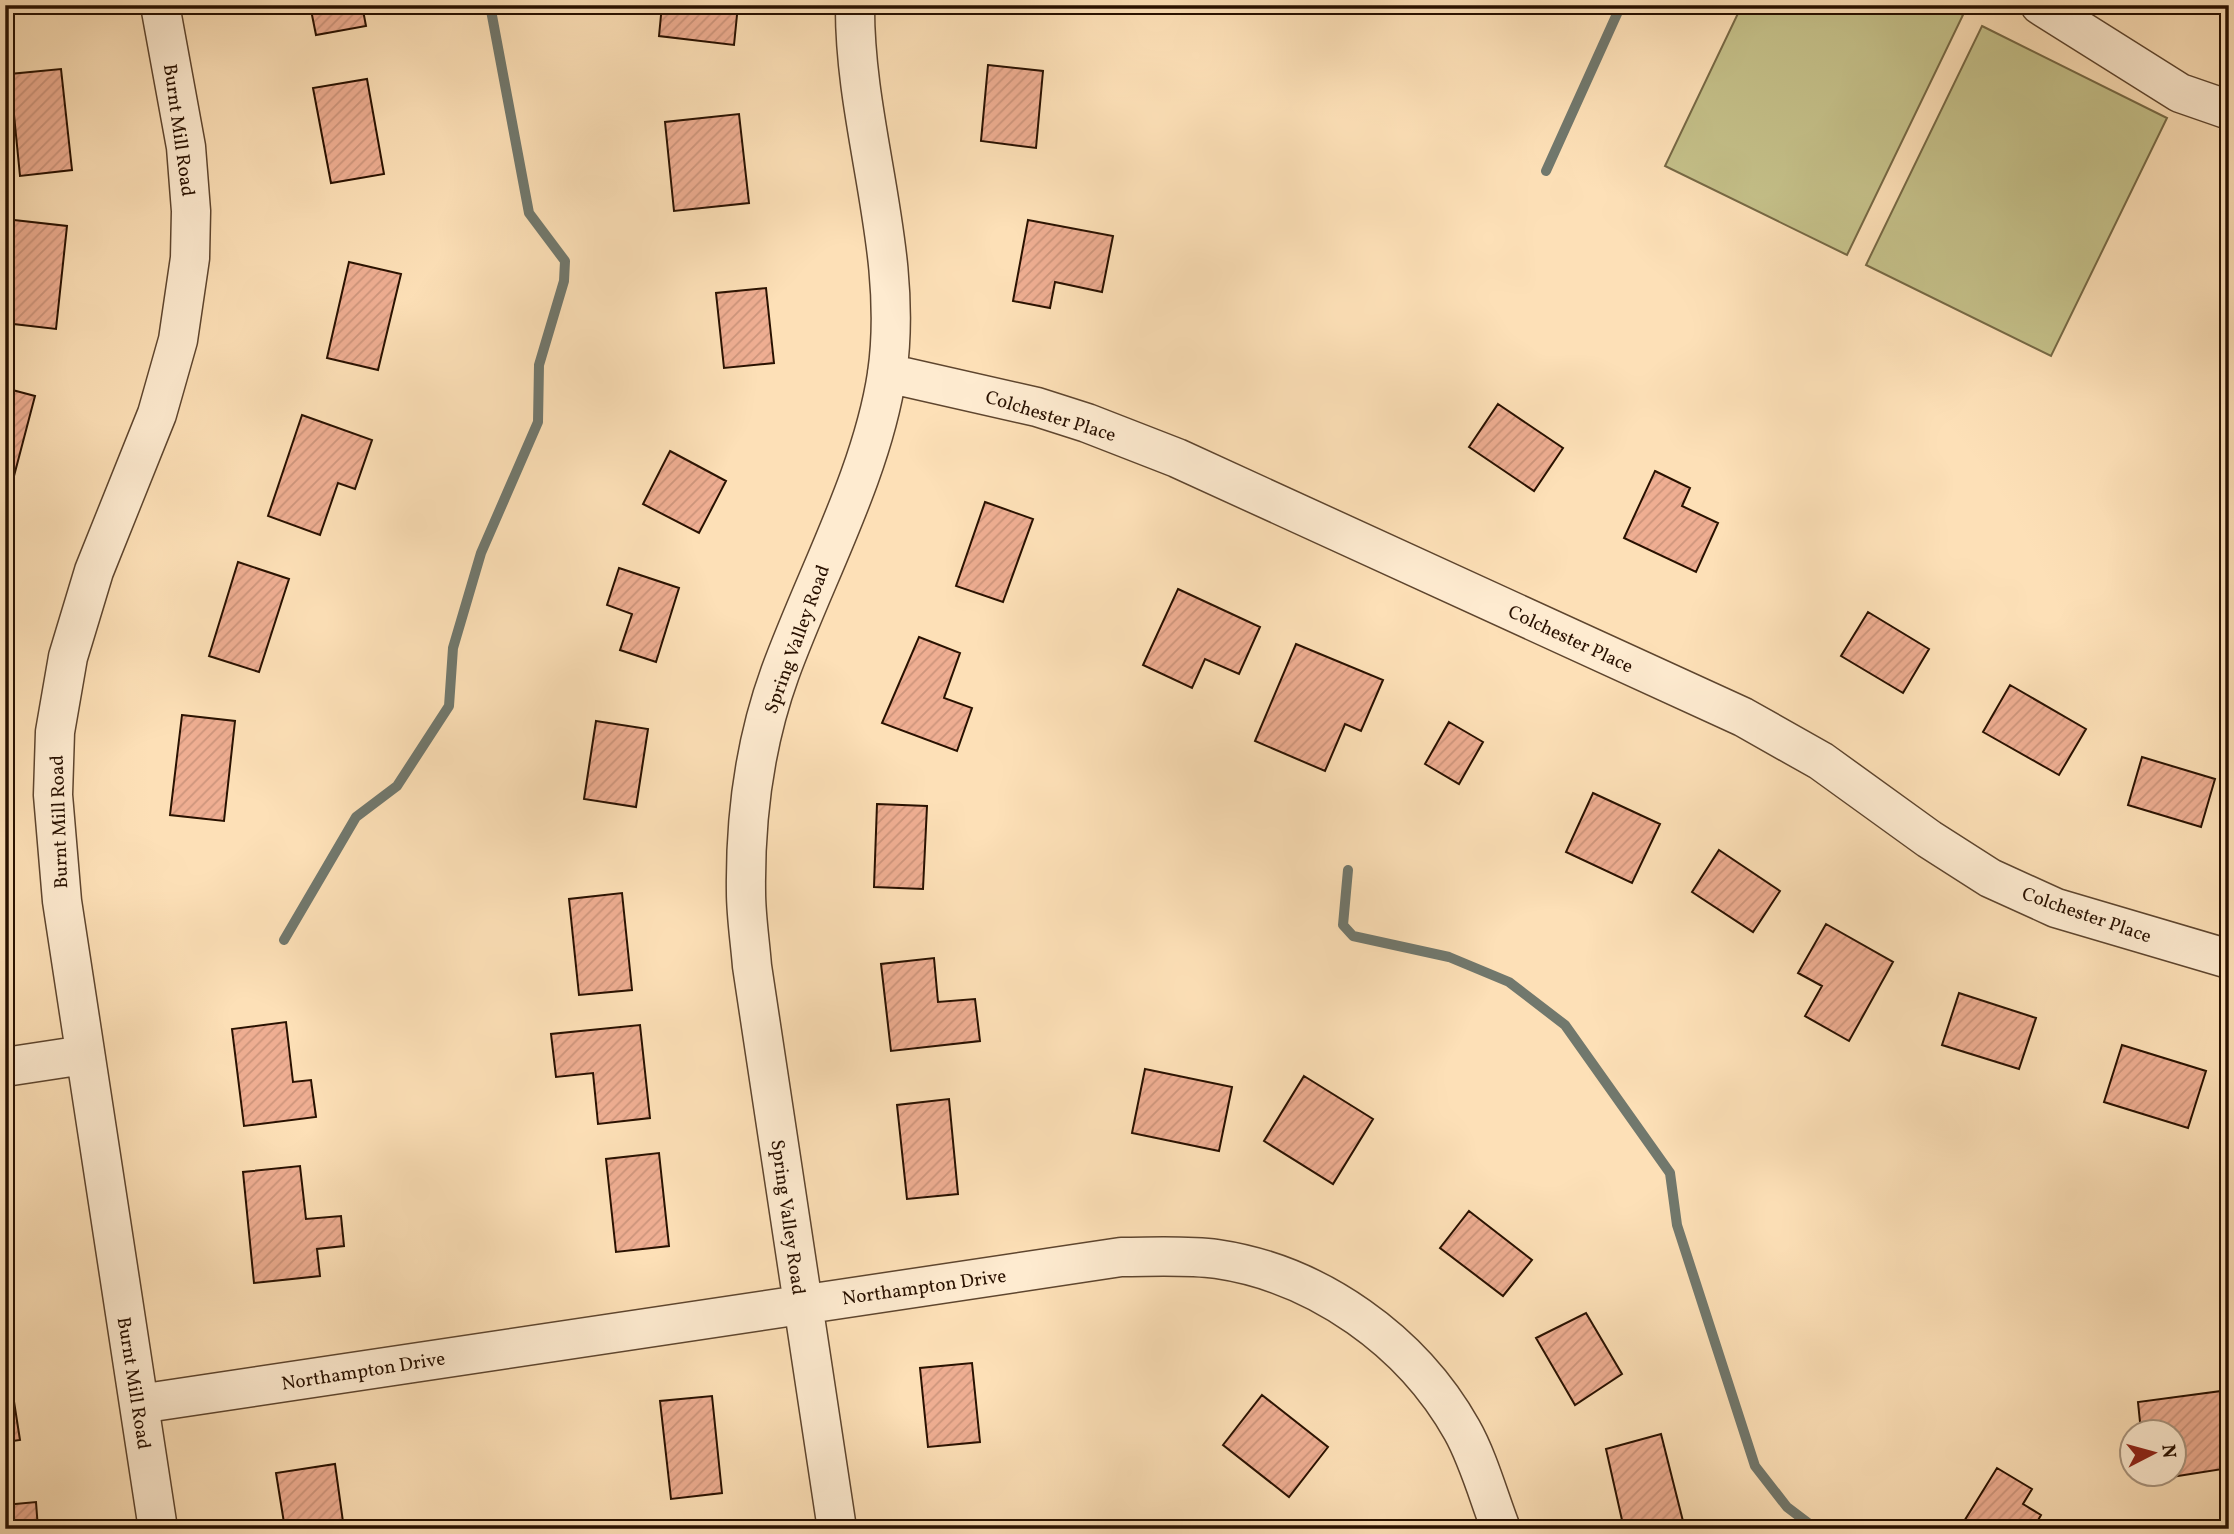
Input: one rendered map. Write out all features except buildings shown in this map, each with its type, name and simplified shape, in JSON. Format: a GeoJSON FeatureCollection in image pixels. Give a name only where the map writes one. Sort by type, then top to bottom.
{"type":"FeatureCollection","features":[{"type":"Feature","properties":{"kind":"street","name":"Burnt Mill Road"},"geometry":{"type":"LineString","coordinates":[[158,1529],[84,1055],[62,901],[53,795],[55,732],[68,657],[94,571],[158,414],[178,340],[190,258],[191,211],[186,147],[160,5]]}},
{"type":"Feature","properties":{"kind":"street","name":"Spring Valley Road"},"geometry":{"type":"LineString","coordinates":[[837,1529],[752,966],[746,893],[749,815],[759,747],[779,675],[861,470],[877,421],[887,373],[892,318],[887,263],[862,108],[855,5]]}},
{"type":"Feature","properties":{"kind":"street"},"geometry":{"type":"LineString","coordinates":[[2040,5],[2180,93],[2229,110]]}},
{"type":"Feature","properties":{"kind":"street","name":"Colchester Place"},"geometry":{"type":"LineString","coordinates":[[887,373],[1037,407],[1177,458],[1743,717],[1821,761],[1929,839],[1990,878],[2056,908],[2229,959]]}},
{"type":"Feature","properties":{"kind":"street"},"geometry":{"type":"LineString","coordinates":[[5,1067],[84,1055]]}},
{"type":"Feature","properties":{"kind":"street","name":"Northampton Drive"},"geometry":{"type":"LineString","coordinates":[[139,1404],[1121,1257],[1216,1259],[1247,1265],[1306,1287],[1345,1308],[1372,1326],[1418,1368],[1438,1392],[1463,1432],[1501,1529]]}},
{"type":"Feature","properties":{"kind":"shaded area"},"geometry":{"type":"Polygon","coordinates":[[[1742,5],[1943,5],[1963,15],[1847,255],[1665,166],[1742,5]]]}},
{"type":"Feature","properties":{"kind":"shaded area"},"geometry":{"type":"Polygon","coordinates":[[[1982,26],[2167,118],[2051,356],[1866,265],[1982,26]]]}},
{"type":"Feature","properties":{"kind":"waterway"},"geometry":{"type":"LineString","coordinates":[[284,940],[356,817],[397,786],[449,706],[453,648],[481,553],[538,422],[539,365],[564,281],[565,261],[529,213],[490,5]]}},
{"type":"Feature","properties":{"kind":"waterway"},"geometry":{"type":"LineString","coordinates":[[1546,171],[1621,5]]}},
{"type":"Feature","properties":{"kind":"waterway"},"geometry":{"type":"LineString","coordinates":[[1348,870],[1343,925],[1353,936],[1449,957],[1509,982],[1565,1025],[1670,1173],[1677,1225],[1755,1466],[1787,1507],[1816,1529]]}}]}
